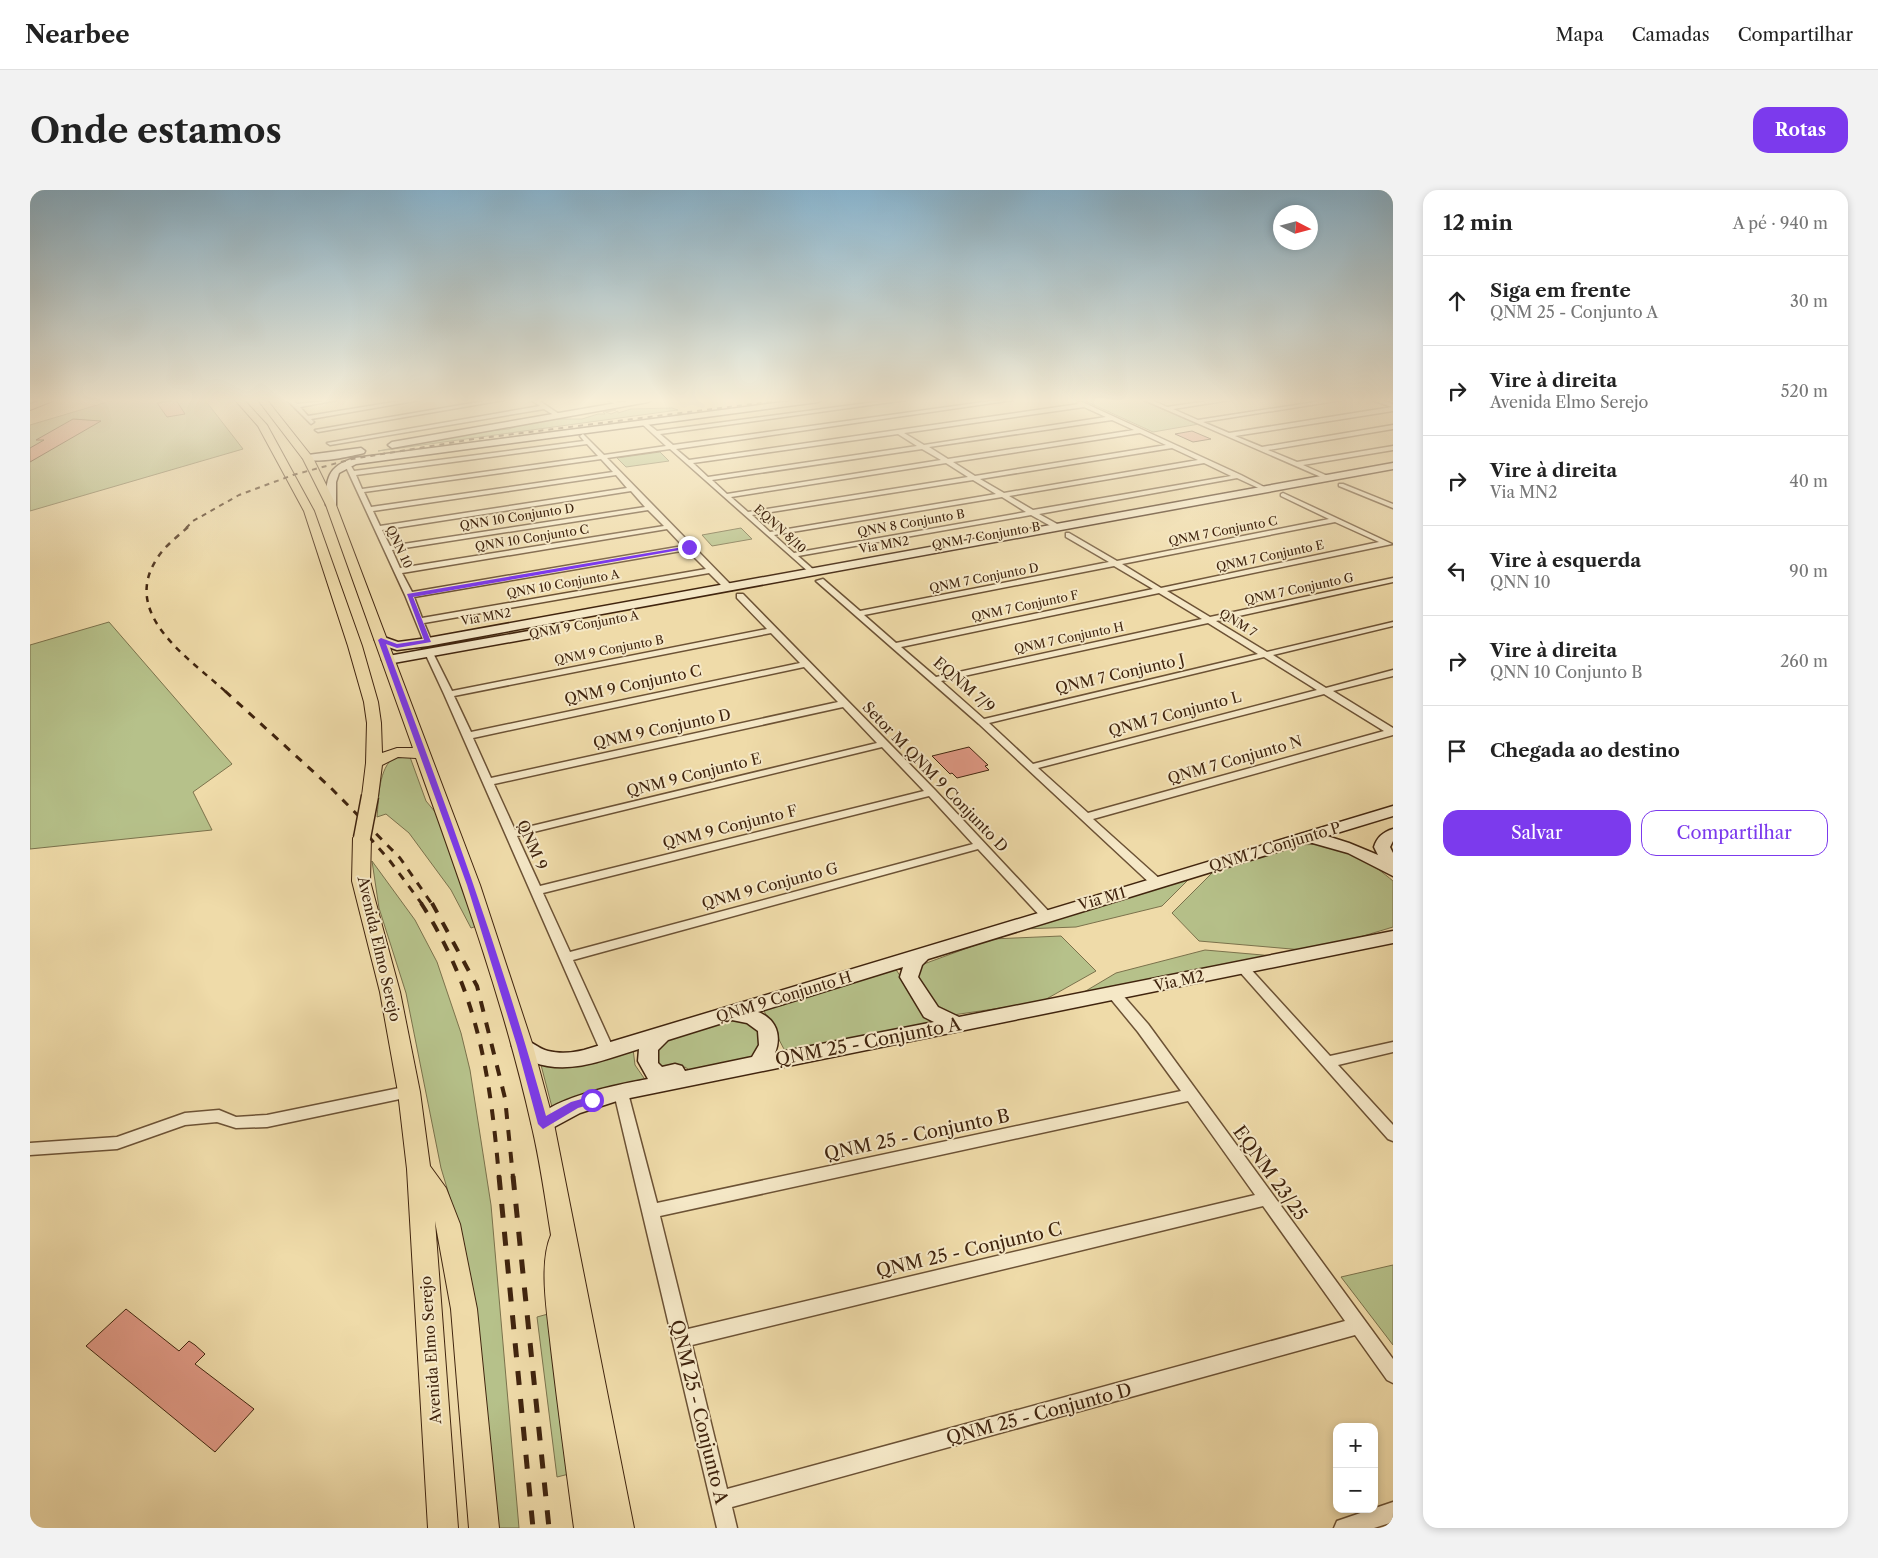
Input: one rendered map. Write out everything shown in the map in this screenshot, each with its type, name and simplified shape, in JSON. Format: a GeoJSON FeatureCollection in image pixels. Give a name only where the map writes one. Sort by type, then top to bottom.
{"type":"FeatureCollection","features":[{"type":"Feature","properties":{"kind":"main road","name":"Avenida Elmo Serejo"},"geometry":{"type":"LineString","coordinates":[[283,462],[309,510],[355,646],[374,723],[374,764],[360,860],[362,881],[390,992],[420,1169],[443,1528]]}},
{"type":"Feature","properties":{"kind":"main road"},"geometry":{"type":"LineString","coordinates":[[310,462],[331,505],[350,555],[379,655],[423,755],[471,885],[522,1046],[543,1124],[619,1528]]}},
{"type":"Feature","properties":{"kind":"main road"},"geometry":{"type":"LineString","coordinates":[[342,462],[346,464]]}},
{"type":"Feature","properties":{"kind":"main road"},"geometry":{"type":"LineString","coordinates":[[331,505],[332,478],[336,470],[346,464],[357,462]]}},
{"type":"Feature","properties":{"kind":"main road","name":"Via MN2"},"geometry":{"type":"LineString","coordinates":[[379,655],[397,646],[428,648],[552,619],[650,607],[656,609],[678,604],[677,600],[668,598],[1393,466]]}},
{"type":"Feature","properties":{"kind":"main road","name":"QNM 7 Conjunto B"},"geometry":{"type":"LineString","coordinates":[[820,581],[1390,475]]}},
{"type":"Feature","properties":{"kind":"main road"},"geometry":{"type":"LineString","coordinates":[[1178,514],[1174,509],[1225,497]]}},
{"type":"Feature","properties":{"kind":"main road"},"geometry":{"type":"LineString","coordinates":[[1162,508],[1178,514]]}},
{"type":"Feature","properties":{"kind":"main road"},"geometry":{"type":"LineString","coordinates":[[963,555],[955,554],[951,550],[1021,534]]}},
{"type":"Feature","properties":{"kind":"main road"},"geometry":{"type":"LineString","coordinates":[[938,549],[948,557]]}},
{"type":"Feature","properties":{"kind":"main road"},"geometry":{"type":"LineString","coordinates":[[325,558],[350,555]]}},
{"type":"Feature","properties":{"kind":"main road"},"geometry":{"type":"LineString","coordinates":[[740,596],[820,581]]}},
{"type":"Feature","properties":{"kind":"main road","name":"QNM 9 Conjunto A"},"geometry":{"type":"LineString","coordinates":[[428,648],[474,645],[586,624],[650,607],[740,596]]}},
{"type":"Feature","properties":{"kind":"main road"},"geometry":{"type":"LineString","coordinates":[[474,645],[563,624],[560,620],[552,619]]}},
{"type":"Feature","properties":{"kind":"main road"},"geometry":{"type":"LineString","coordinates":[[355,646],[379,655],[428,648]]}},
{"type":"Feature","properties":{"kind":"main road"},"geometry":{"type":"LineString","coordinates":[[374,764],[395,752],[408,751],[423,755]]}},
{"type":"Feature","properties":{"kind":"main road","name":"QNM 7 Conjunto P"},"geometry":{"type":"LineString","coordinates":[[1157,883],[1393,811]]}},
{"type":"Feature","properties":{"kind":"main road"},"geometry":{"type":"LineString","coordinates":[[1391,835],[1384,840],[1382,847],[1393,869]]}},
{"type":"Feature","properties":{"kind":"main road"},"geometry":{"type":"LineString","coordinates":[[1310,837],[1357,850],[1393,869]]}},
{"type":"Feature","properties":{"kind":"main road","name":"Via M1"},"geometry":{"type":"LineString","coordinates":[[1047,916],[1157,883]]}},
{"type":"Feature","properties":{"kind":"main road","name":"QNM 9 Conjunto H"},"geometry":{"type":"LineString","coordinates":[[522,1046],[540,1058],[565,1061],[729,1014],[1047,916]]}},
{"type":"Feature","properties":{"kind":"main road","name":"Via M2"},"geometry":{"type":"LineString","coordinates":[[1115,995],[1393,937]]}},
{"type":"Feature","properties":{"kind":"main road"},"geometry":{"type":"LineString","coordinates":[[922,955],[914,962],[909,977],[931,1012],[958,1024]]}},
{"type":"Feature","properties":{"kind":"main road","name":"QNM 25 - Conjunto A"},"geometry":{"type":"LineString","coordinates":[[543,1124],[560,1112],[575,1105],[621,1092],[958,1024],[1115,995]]}},
{"type":"Feature","properties":{"kind":"main road"},"geometry":{"type":"LineString","coordinates":[[729,1014],[750,1016],[766,1028],[770,1044],[758,1064]]}},
{"type":"Feature","properties":{"kind":"main road"},"geometry":{"type":"LineString","coordinates":[[667,1032],[655,1039],[647,1050],[646,1060],[649,1066],[660,1076],[682,1071],[694,1077]]}},
{"type":"Feature","properties":{"kind":"main road"},"geometry":{"type":"LineString","coordinates":[[420,1169],[438,1195],[448,1224],[464,1309],[484,1528]]}},
{"type":"Feature","properties":{"kind":"main road"},"geometry":{"type":"LineString","coordinates":[[564,1229],[558,1259],[558,1287],[566,1365],[590,1528]]}},
{"type":"Feature","properties":{"kind":"street"},"geometry":{"type":"LineString","coordinates":[[353,474],[438,462]]}},
{"type":"Feature","properties":{"kind":"street"},"geometry":{"type":"LineString","coordinates":[[360,491],[562,462]]}},
{"type":"Feature","properties":{"kind":"street"},"geometry":{"type":"LineString","coordinates":[[606,462],[729,588]]}},
{"type":"Feature","properties":{"kind":"street","name":"EQNN 8/10"},"geometry":{"type":"LineString","coordinates":[[689,462],[812,572]]}},
{"type":"Feature","properties":{"kind":"street"},"geometry":{"type":"LineString","coordinates":[[706,479],[814,462]]}},
{"type":"Feature","properties":{"kind":"street"},"geometry":{"type":"LineString","coordinates":[[726,496],[944,462]]}},
{"type":"Feature","properties":{"kind":"street"},"geometry":{"type":"LineString","coordinates":[[948,462],[1056,527]]}},
{"type":"Feature","properties":{"kind":"street"},"geometry":{"type":"LineString","coordinates":[[747,514],[1070,462]]}},
{"type":"Feature","properties":{"kind":"street"},"geometry":{"type":"LineString","coordinates":[[769,534],[1196,462]]}},
{"type":"Feature","properties":{"kind":"street"},"geometry":{"type":"LineString","coordinates":[[1208,462],[1267,490]]}},
{"type":"Feature","properties":{"kind":"street"},"geometry":{"type":"LineString","coordinates":[[1292,462],[1328,478]]}},
{"type":"Feature","properties":{"kind":"street"},"geometry":{"type":"LineString","coordinates":[[1296,464],[1305,462]]}},
{"type":"Feature","properties":{"kind":"street","name":"QNN 10"},"geometry":{"type":"LineString","coordinates":[[346,464],[353,474],[409,595],[420,621],[428,648]]}},
{"type":"Feature","properties":{"kind":"street"},"geometry":{"type":"LineString","coordinates":[[369,509],[616,473]]}},
{"type":"Feature","properties":{"kind":"street","name":"QNN 8 Conjunto B"},"geometry":{"type":"LineString","coordinates":[[793,555],[1239,476]]}},
{"type":"Feature","properties":{"kind":"street"},"geometry":{"type":"LineString","coordinates":[[1341,485],[1393,506]]}},
{"type":"Feature","properties":{"kind":"street"},"geometry":{"type":"LineString","coordinates":[[378,528],[632,489]]}},
{"type":"Feature","properties":{"kind":"street"},"geometry":{"type":"LineString","coordinates":[[1283,495],[1390,545]]}},
{"type":"Feature","properties":{"kind":"street","name":"QNN 10 Conjunto D"},"geometry":{"type":"LineString","coordinates":[[387,549],[650,508]]}},
{"type":"Feature","properties":{"kind":"street","name":"QNM 7 Conjunto C"},"geometry":{"type":"LineString","coordinates":[[1114,564],[1335,520]]}},
{"type":"Feature","properties":{"kind":"street","name":"QNN 10 Conjunto C"},"geometry":{"type":"LineString","coordinates":[[398,571],[669,527]]}},
{"type":"Feature","properties":{"kind":"street","name":"QNM 7"},"geometry":{"type":"LineString","coordinates":[[1069,535],[1393,732]]}},
{"type":"Feature","properties":{"kind":"street","name":"QNM 7 Conjunto E"},"geometry":{"type":"LineString","coordinates":[[1159,591],[1390,545]]}},
{"type":"Feature","properties":{"kind":"street"},"geometry":{"type":"LineString","coordinates":[[409,595],[689,547]]}},
{"type":"Feature","properties":{"kind":"street","name":"QNM 7 Conjunto D"},"geometry":{"type":"LineString","coordinates":[[858,614],[1114,564]]}},
{"type":"Feature","properties":{"kind":"street","name":"QNN 10 Conjunto A"},"geometry":{"type":"LineString","coordinates":[[420,621],[711,570]]}},
{"type":"Feature","properties":{"kind":"street","name":"QNM 7 Conjunto G"},"geometry":{"type":"LineString","coordinates":[[1209,620],[1393,580]]}},
{"type":"Feature","properties":{"kind":"street","name":"EQNM 7/9"},"geometry":{"type":"LineString","coordinates":[[820,581],[982,722],[1157,883]]}},
{"type":"Feature","properties":{"kind":"street","name":"QNM 7 Conjunto F"},"geometry":{"type":"LineString","coordinates":[[895,646],[1159,591]]}},
{"type":"Feature","properties":{"kind":"street","name":"Setor M QNM 9 Conjunto D"},"geometry":{"type":"LineString","coordinates":[[740,596],[843,704],[931,792],[1047,916]]}},
{"type":"Feature","properties":{"kind":"street","name":"QNM 7 Conjunto H"},"geometry":{"type":"LineString","coordinates":[[935,680],[1209,620]]}},
{"type":"Feature","properties":{"kind":"street","name":"QNM 7 Conjunto J"},"geometry":{"type":"LineString","coordinates":[[982,722],[1393,624]]}},
{"type":"Feature","properties":{"kind":"street","name":"QNM 9 Conjunto B"},"geometry":{"type":"LineString","coordinates":[[449,694],[773,630]]}},
{"type":"Feature","properties":{"kind":"street","name":"QNM 9"},"geometry":{"type":"LineString","coordinates":[[428,648],[607,1050]]}},
{"type":"Feature","properties":{"kind":"street","name":"QNM 9 Conjunto C"},"geometry":{"type":"LineString","coordinates":[[467,736],[806,664]]}},
{"type":"Feature","properties":{"kind":"street","name":"QNM 7 Conjunto L"},"geometry":{"type":"LineString","coordinates":[[1032,767],[1393,674]]}},
{"type":"Feature","properties":{"kind":"street","name":"QNM 9 Conjunto D"},"geometry":{"type":"LineString","coordinates":[[487,782],[843,704]]}},
{"type":"Feature","properties":{"kind":"street","name":"QNM 7 Conjunto N"},"geometry":{"type":"LineString","coordinates":[[1087,817],[1393,732]]}},
{"type":"Feature","properties":{"kind":"street","name":"QNM 9 Conjunto E"},"geometry":{"type":"LineString","coordinates":[[511,834],[884,744]]}},
{"type":"Feature","properties":{"kind":"street","name":"QNM 9 Conjunto F"},"geometry":{"type":"LineString","coordinates":[[537,892],[931,792]]}},
{"type":"Feature","properties":{"kind":"street","name":"QNM 9 Conjunto G"},"geometry":{"type":"LineString","coordinates":[[567,957],[981,845]]}},
{"type":"Feature","properties":{"kind":"street"},"geometry":{"type":"LineString","coordinates":[[1243,968],[1393,1135]]}},
{"type":"Feature","properties":{"kind":"street","name":"EQNM 23/25"},"geometry":{"type":"LineString","coordinates":[[1115,995],[1143,1028],[1393,1374]]}},
{"type":"Feature","properties":{"kind":"street"},"geometry":{"type":"LineString","coordinates":[[1327,1062],[1393,1047]]}},
{"type":"Feature","properties":{"kind":"street"},"geometry":{"type":"LineString","coordinates":[[30,1149],[118,1143],[142,1135],[170,1122],[185,1119],[219,1116],[226,1122],[252,1123],[267,1121],[408,1092]]}},
{"type":"Feature","properties":{"kind":"street","name":"QNM 25 - Conjunto A"},"geometry":{"type":"LineString","coordinates":[[621,1092],[727,1528]]}},
{"type":"Feature","properties":{"kind":"street","name":"QNM 25 - Conjunto B"},"geometry":{"type":"LineString","coordinates":[[651,1211],[1191,1095]]}},
{"type":"Feature","properties":{"kind":"street","name":"QNM 25 - Conjunto C"},"geometry":{"type":"LineString","coordinates":[[681,1339],[1266,1199]]}},
{"type":"Feature","properties":{"kind":"street","name":"QNM 25 - Conjunto D"},"geometry":{"type":"LineString","coordinates":[[720,1502],[1358,1326]]}},
{"type":"Feature","properties":{"kind":"street"},"geometry":{"type":"LineString","coordinates":[[1344,1528],[1393,1512]]}},
{"type":"Feature","properties":{"kind":"green space"},"geometry":{"type":"Polygon","coordinates":[[[30,462],[197,462],[30,511],[30,462]]]}},
{"type":"Feature","properties":{"kind":"green space"},"geometry":{"type":"Polygon","coordinates":[[[621,462],[659,462],[626,467],[621,462]]]}},
{"type":"Feature","properties":{"kind":"green space"},"geometry":{"type":"Polygon","coordinates":[[[741,528],[752,539],[712,546],[702,535],[741,528]]]}},
{"type":"Feature","properties":{"kind":"green space"},"geometry":{"type":"Polygon","coordinates":[[[109,622],[232,764],[193,792],[212,830],[30,849],[30,645],[109,622]]]}},
{"type":"Feature","properties":{"kind":"green space"},"geometry":{"type":"Polygon","coordinates":[[[395,756],[410,757],[426,801],[436,813],[477,926],[471,928],[451,890],[409,833],[386,814],[377,817],[382,776],[385,768],[395,756]]]}},
{"type":"Feature","properties":{"kind":"green space"},"geometry":{"type":"Polygon","coordinates":[[[1325,844],[1352,853],[1393,881],[1393,927],[1350,940],[1303,950],[1199,941],[1172,913],[1215,870],[1297,845],[1325,844]]]}},
{"type":"Feature","properties":{"kind":"green space"},"geometry":{"type":"Polygon","coordinates":[[[372,861],[415,920],[437,962],[461,1033],[470,1070],[491,1205],[519,1528],[492,1528],[462,1238],[441,1168],[406,993],[379,908],[372,861]]]}},
{"type":"Feature","properties":{"kind":"green space"},"geometry":{"type":"Polygon","coordinates":[[[1191,877],[1162,906],[1076,927],[1022,929],[1191,877]]]}},
{"type":"Feature","properties":{"kind":"green space"},"geometry":{"type":"Polygon","coordinates":[[[1061,936],[1096,971],[1041,1002],[953,1015],[939,1011],[916,978],[921,965],[992,939],[1061,936]]]}},
{"type":"Feature","properties":{"kind":"green space"},"geometry":{"type":"Polygon","coordinates":[[[1205,950],[1274,956],[1079,995],[1116,973],[1205,950]]]}},
{"type":"Feature","properties":{"kind":"green space"},"geometry":{"type":"Polygon","coordinates":[[[895,968],[931,1024],[786,1053],[763,1009],[895,968]]]}},
{"type":"Feature","properties":{"kind":"green space"},"geometry":{"type":"Polygon","coordinates":[[[734,1018],[753,1025],[759,1034],[760,1045],[758,1053],[748,1060],[692,1072],[685,1067],[665,1071],[658,1067],[655,1050],[666,1039],[734,1018]]]}},
{"type":"Feature","properties":{"kind":"green space"},"geometry":{"type":"Polygon","coordinates":[[[633,1049],[635,1065],[646,1081],[585,1093],[573,1098],[553,1111],[541,1065],[571,1067],[633,1049]]]}},
{"type":"Feature","properties":{"kind":"green space"},"geometry":{"type":"Polygon","coordinates":[[[1393,1265],[1393,1345],[1341,1277],[1393,1265]]]}},
{"type":"Feature","properties":{"kind":"green space"},"geometry":{"type":"Polygon","coordinates":[[[548,1314],[569,1474],[557,1477],[537,1317],[548,1314]]]}},
{"type":"Feature","properties":{"kind":"building"},"geometry":{"type":"Polygon","coordinates":[[[969,747],[988,765],[985,766],[989,770],[957,778],[952,773],[950,774],[932,756],[969,747]]]}},
{"type":"Feature","properties":{"kind":"building"},"geometry":{"type":"Polygon","coordinates":[[[126,1309],[179,1351],[189,1341],[195,1345],[205,1354],[195,1364],[254,1409],[215,1452],[86,1346],[126,1309]]]}},
{"type":"Feature","properties":{"kind":"railway"},"geometry":{"type":"LineString","coordinates":[[186,528],[193,521],[239,495],[293,475],[339,462]]}},
{"type":"Feature","properties":{"kind":"railway"},"geometry":{"type":"LineString","coordinates":[[188,527],[158,557],[148,578],[147,597],[153,616],[164,633],[194,665],[226,692]]}},
{"type":"Feature","properties":{"kind":"railway"},"geometry":{"type":"LineString","coordinates":[[225,691],[330,787],[400,858],[432,904]]}},
{"type":"Feature","properties":{"kind":"railway"},"geometry":{"type":"LineString","coordinates":[[358,824],[390,861],[422,904]]}},
{"type":"Feature","properties":{"kind":"railway"},"geometry":{"type":"LineString","coordinates":[[421,903],[456,969],[478,1035],[491,1103],[499,1177]]}},
{"type":"Feature","properties":{"kind":"railway"},"geometry":{"type":"LineString","coordinates":[[432,903],[477,986],[505,1098],[513,1177]]}},
{"type":"Feature","properties":{"kind":"railway"},"geometry":{"type":"LineString","coordinates":[[499,1176],[533,1528]]}},
{"type":"Feature","properties":{"kind":"railway"},"geometry":{"type":"LineString","coordinates":[[513,1176],[549,1528]]}},
{"type":"Feature","properties":{"kind":"route"},"geometry":{"type":"LineString","coordinates":[[592,1100],[560,1112],[543,1124],[522,1046],[471,885],[381,640],[397,646],[428,642],[409,595],[689,547]]}}]}
